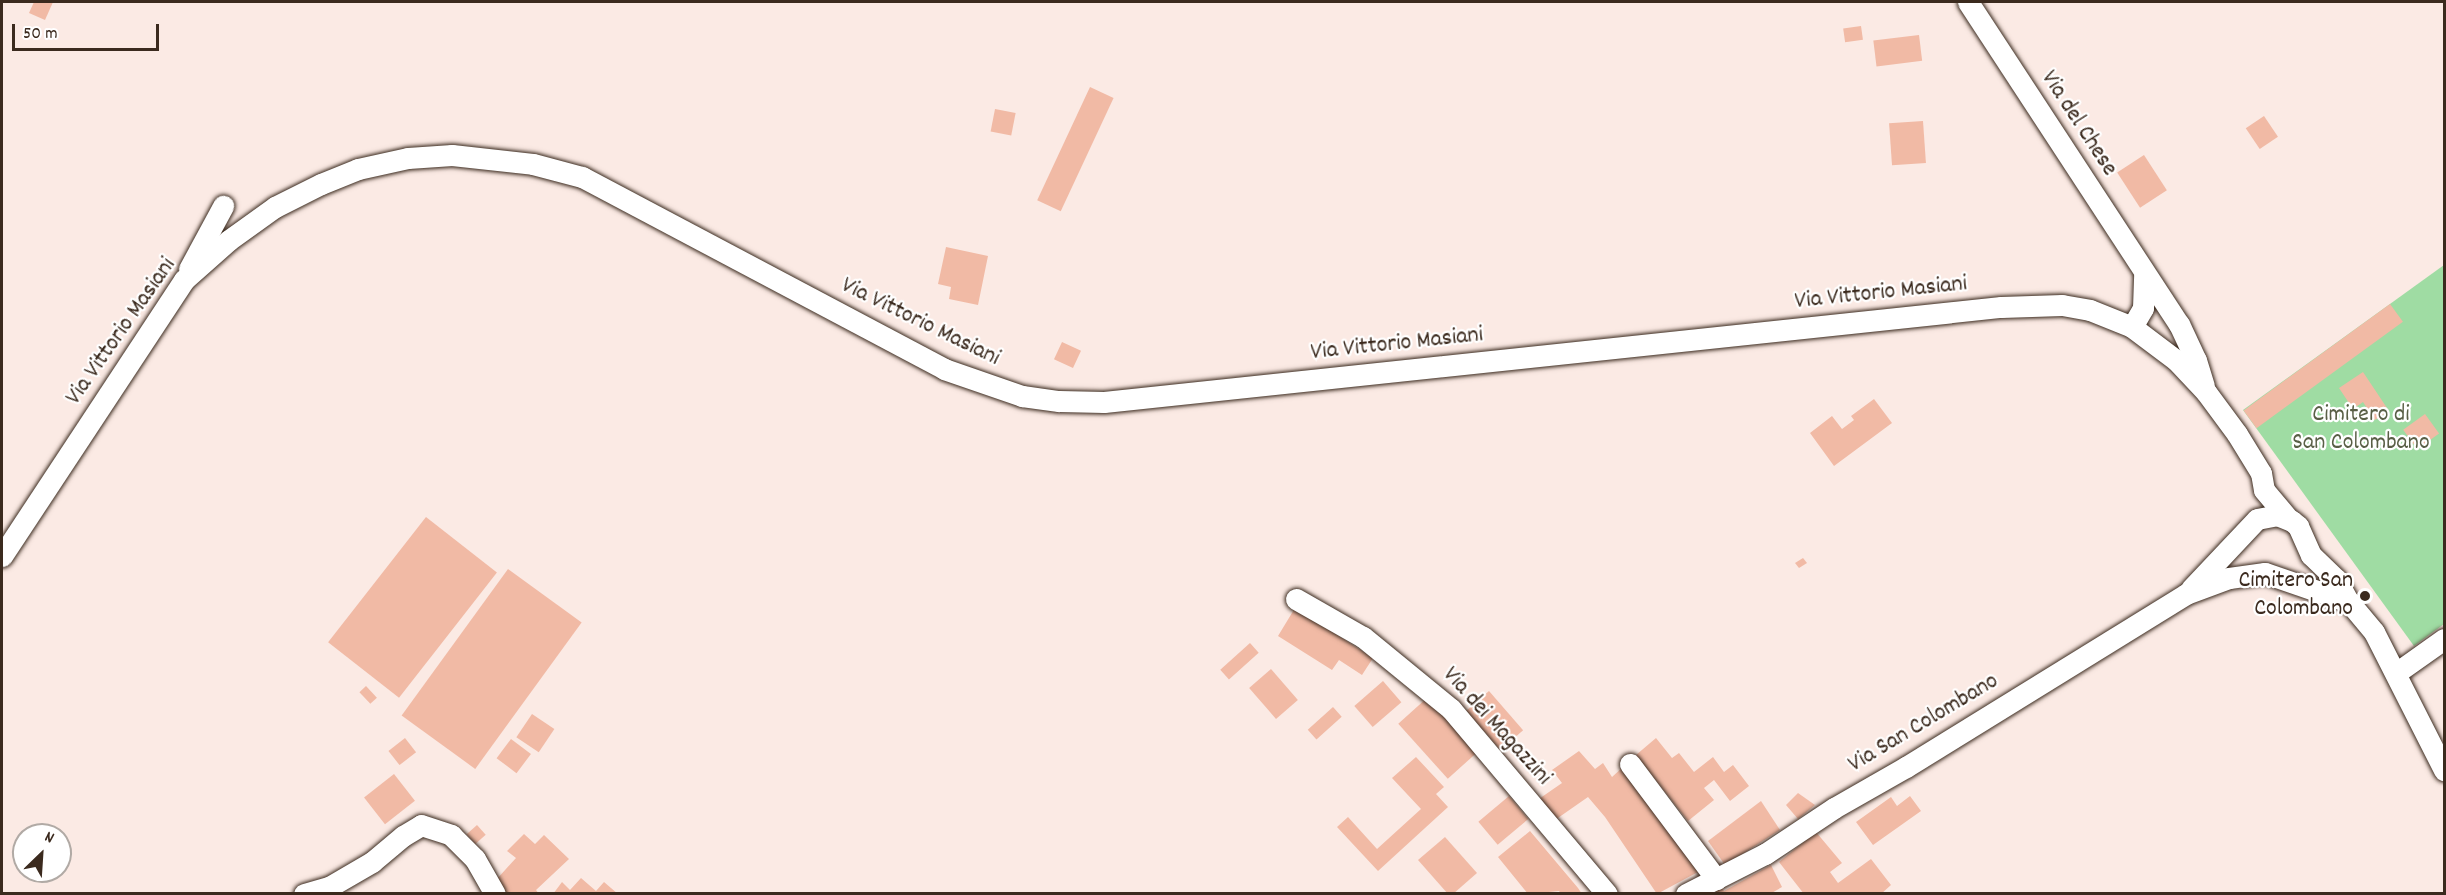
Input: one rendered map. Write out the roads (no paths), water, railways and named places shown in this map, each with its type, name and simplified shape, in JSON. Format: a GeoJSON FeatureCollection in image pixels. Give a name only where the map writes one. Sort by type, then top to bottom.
{"type":"FeatureCollection","features":[{"type":"Feature","properties":{"kind":"street","name":"Via del Chese"},"geometry":{"type":"LineString","coordinates":[[1968,2],[2144,275],[2179,324],[2196,360],[2206,392]]}},
{"type":"Feature","properties":{"kind":"street","name":"Via Vittorio Masiani"},"geometry":{"type":"LineString","coordinates":[[2,556],[184,280],[229,240],[266,214],[321,183],[358,169],[408,158],[452,155],[533,164],[582,177],[944,369],[1022,396],[1059,401],[1104,402],[2010,307],[2062,305],[2090,310],[2132,327]]}},
{"type":"Feature","properties":{"kind":"street"},"geometry":{"type":"LineString","coordinates":[[184,280],[223,206]]}},
{"type":"Feature","properties":{"kind":"street"},"geometry":{"type":"LineString","coordinates":[[2132,327],[2143,308],[2144,275]]}},
{"type":"Feature","properties":{"kind":"street"},"geometry":{"type":"LineString","coordinates":[[2154,343],[2164,339],[2179,324]]}},
{"type":"Feature","properties":{"kind":"street","name":"Via del Chese"},"geometry":{"type":"LineString","coordinates":[[2132,327],[2176,360],[2206,392],[2253,459],[2261,473],[2264,490],[2288,519]]}},
{"type":"Feature","properties":{"kind":"street"},"geometry":{"type":"LineString","coordinates":[[2246,529],[2253,509],[2264,490]]}},
{"type":"Feature","properties":{"kind":"street","name":"Via San Colombano"},"geometry":{"type":"LineString","coordinates":[[2186,594],[2246,529],[2264,515],[2288,519],[2298,526],[2302,540],[2311,555],[2336,579],[2349,603],[2374,632],[2445,770]]}},
{"type":"Feature","properties":{"kind":"street","name":"Via San Colombano"},"geometry":{"type":"LineString","coordinates":[[2246,529],[2241,545],[2245,557],[2254,568],[2349,603]]}},
{"type":"Feature","properties":{"kind":"street","name":"Via San Colombano"},"geometry":{"type":"LineString","coordinates":[[1686,894],[1765,854],[1834,808],[1906,767],[2186,594],[2229,578],[2289,568],[2302,551],[2302,540]]}},
{"type":"Feature","properties":{"kind":"street","name":"Via dei Magazzini"},"geometry":{"type":"LineString","coordinates":[[1296,599],[1363,637],[1451,709],[1607,894]]}},
{"type":"Feature","properties":{"kind":"street"},"geometry":{"type":"LineString","coordinates":[[2396,673],[2445,639]]}},
{"type":"Feature","properties":{"kind":"street"},"geometry":{"type":"LineString","coordinates":[[1630,764],[1716,879]]}},
{"type":"Feature","properties":{"kind":"street"},"geometry":{"type":"LineString","coordinates":[[304,894],[329,886],[372,862],[403,836],[421,825],[452,835],[476,859],[495,894]]}},
{"type":"Feature","properties":{"kind":"place","name":"Cimitero San Colombano"},"geometry":{"type":"Point","coordinates":[2365,596]}},
{"type":"Feature","properties":{"kind":"park label","name":"Cimitero di San Colombano"},"geometry":{"type":"Point","coordinates":[2361,430]}}]}
